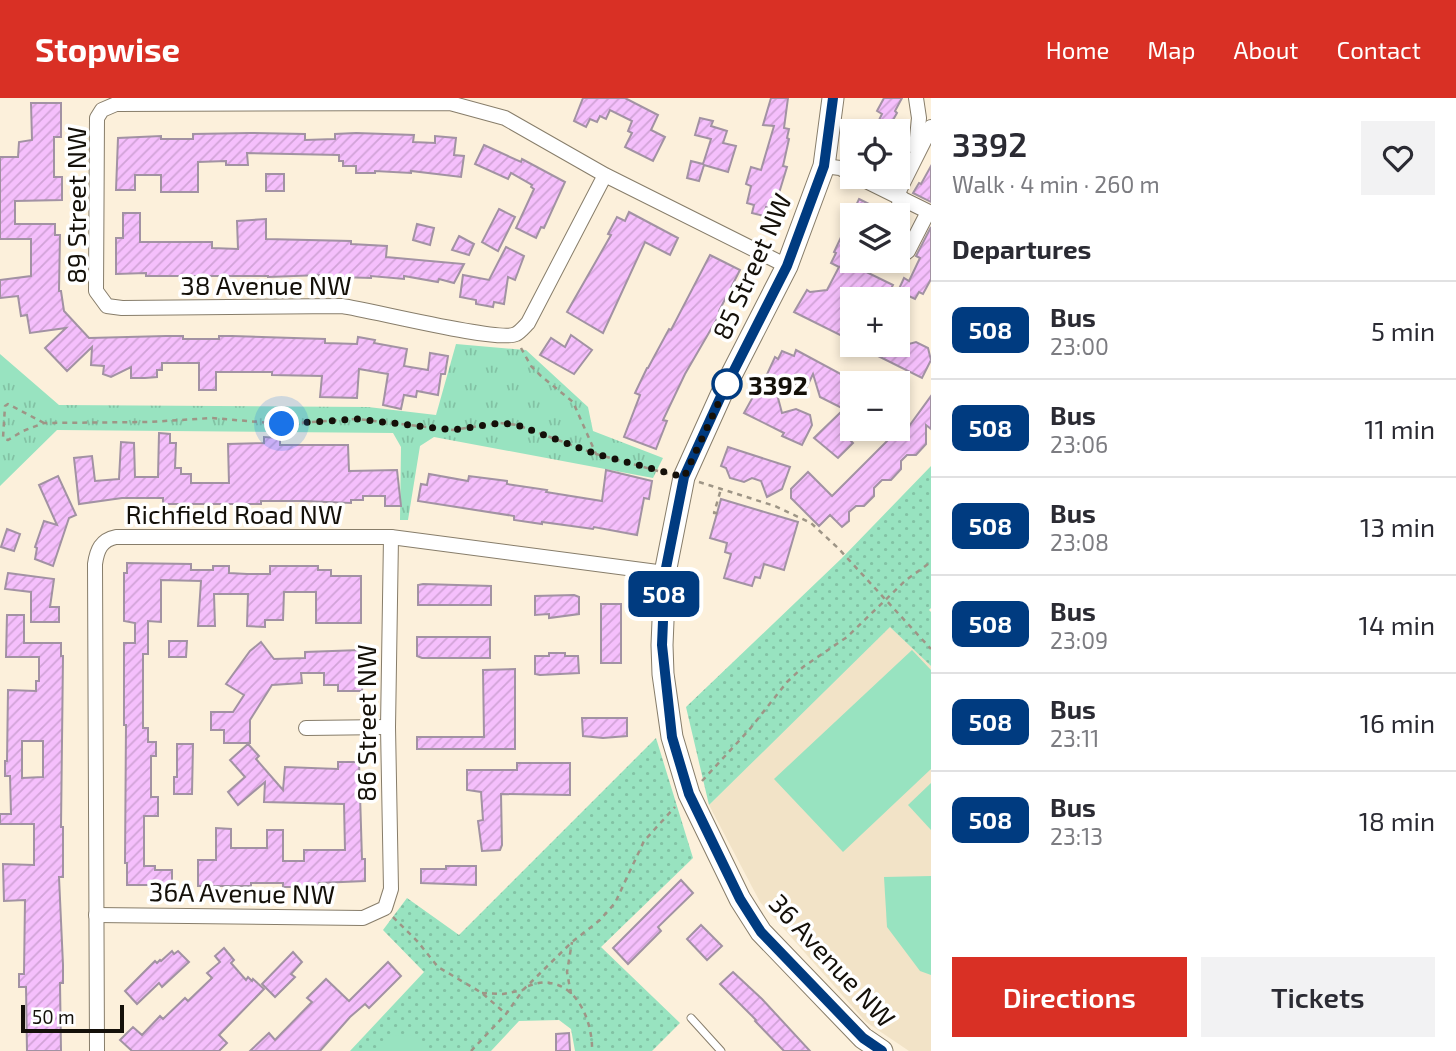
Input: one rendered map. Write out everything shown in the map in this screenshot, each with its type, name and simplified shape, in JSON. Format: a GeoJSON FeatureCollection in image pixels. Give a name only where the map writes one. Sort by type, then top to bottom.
{"type":"FeatureCollection","features":[{"type":"Feature","properties":{"kind":"street","name":"85 Street NW"},"geometry":{"type":"LineString","coordinates":[[689,794],[672,737],[663,674],[662,645],[665,573],[684,477],[721,396],[787,266],[824,166],[833,98]]}},
{"type":"Feature","properties":{"kind":"street"},"geometry":{"type":"LineString","coordinates":[[913,163],[919,118],[916,98]]}},
{"type":"Feature","properties":{"kind":"street"},"geometry":{"type":"LineString","coordinates":[[450,100],[505,118],[606,175],[787,266]]}},
{"type":"Feature","properties":{"kind":"street","name":"89 Street NW"},"geometry":{"type":"LineString","coordinates":[[102,300],[96,291],[95,265],[96,126],[102,110],[116,104],[450,100]]}},
{"type":"Feature","properties":{"kind":"street"},"geometry":{"type":"LineString","coordinates":[[898,203],[913,163],[931,127]]}},
{"type":"Feature","properties":{"kind":"street"},"geometry":{"type":"LineString","coordinates":[[824,166],[840,168]]}},
{"type":"Feature","properties":{"kind":"street"},"geometry":{"type":"LineString","coordinates":[[518,341],[606,175]]}},
{"type":"Feature","properties":{"kind":"street"},"geometry":{"type":"LineString","coordinates":[[884,189],[929,212],[910,247]]}},
{"type":"Feature","properties":{"kind":"street","name":"38 Avenue NW"},"geometry":{"type":"LineString","coordinates":[[102,300],[107,306],[122,308],[342,306],[518,341]]}},
{"type":"Feature","properties":{"kind":"street","name":"Richfield Road NW"},"geometry":{"type":"LineString","coordinates":[[97,1051],[95,564],[97,553],[107,539],[391,537],[665,573]]}},
{"type":"Feature","properties":{"kind":"street","name":"86 Street NW"},"geometry":{"type":"LineString","coordinates":[[389,912],[391,537]]}},
{"type":"Feature","properties":{"kind":"street"},"geometry":{"type":"LineString","coordinates":[[306,728],[388,727]]}},
{"type":"Feature","properties":{"kind":"street","name":"36 Avenue NW"},"geometry":{"type":"LineString","coordinates":[[689,794],[740,899],[761,932],[863,1038],[882,1051]]}},
{"type":"Feature","properties":{"kind":"street","name":"36A Avenue NW"},"geometry":{"type":"LineString","coordinates":[[96,915],[363,918],[389,912]]}},
{"type":"Feature","properties":{"kind":"lane"},"geometry":{"type":"LineString","coordinates":[[691,1018],[721,1051]]}},
{"type":"Feature","properties":{"kind":"path"},"geometry":{"type":"LineString","coordinates":[[518,341],[531,366],[573,402],[596,454]]}},
{"type":"Feature","properties":{"kind":"path"},"geometry":{"type":"LineString","coordinates":[[0,405],[10,404],[44,423]]}},
{"type":"Feature","properties":{"kind":"path"},"geometry":{"type":"LineString","coordinates":[[5,406],[5,439],[8,440],[44,423],[149,422],[212,418],[282,424],[357,419],[453,430],[500,423],[517,425],[596,454],[684,477],[775,506],[811,523],[838,548],[931,649]]}},
{"type":"Feature","properties":{"kind":"path"},"geometry":{"type":"LineString","coordinates":[[717,513],[714,513],[721,489]]}},
{"type":"Feature","properties":{"kind":"path"},"geometry":{"type":"LineString","coordinates":[[389,912],[438,967],[482,993],[506,1014]]}},
{"type":"Feature","properties":{"kind":"path"},"geometry":{"type":"LineString","coordinates":[[572,942],[567,972],[571,994],[589,1023],[592,1051]]}},
{"type":"Feature","properties":{"kind":"path"},"geometry":{"type":"LineString","coordinates":[[528,986],[551,983],[571,994]]}},
{"type":"Feature","properties":{"kind":"path"},"geometry":{"type":"LineString","coordinates":[[482,993],[503,994],[523,990]]}},
{"type":"Feature","properties":{"kind":"shaded area"},"geometry":{"type":"Polygon","coordinates":[[[890,626],[931,666],[931,1051],[909,1051],[866,1022],[760,902],[709,805],[890,626]]]}},
{"type":"Feature","properties":{"kind":"green space"},"geometry":{"type":"Polygon","coordinates":[[[456,344],[526,350],[588,407],[593,431],[663,458],[653,478],[434,437],[420,446],[408,520],[400,520],[401,447],[393,433],[57,430],[0,486],[0,354],[59,405],[368,407],[436,415],[456,344]]]}},
{"type":"Feature","properties":{"kind":"green space"},"geometry":{"type":"Polygon","coordinates":[[[931,466],[931,666],[890,627],[709,805],[686,707],[842,558],[931,466]]]}},
{"type":"Feature","properties":{"kind":"green space"},"geometry":{"type":"Polygon","coordinates":[[[912,650],[931,670],[931,769],[843,852],[774,779],[912,650]]]}},
{"type":"Feature","properties":{"kind":"green space"},"geometry":{"type":"Polygon","coordinates":[[[656,738],[693,858],[601,947],[680,1023],[652,1051],[575,1051],[571,1029],[559,1020],[519,1021],[491,1051],[350,1051],[424,972],[383,930],[407,898],[459,935],[656,738]]]}},
{"type":"Feature","properties":{"kind":"green space"},"geometry":{"type":"Polygon","coordinates":[[[931,783],[931,830],[908,805],[931,783]]]}},
{"type":"Feature","properties":{"kind":"green space"},"geometry":{"type":"Polygon","coordinates":[[[931,876],[931,975],[920,971],[887,927],[884,877],[931,876]]]}},
{"type":"Feature","properties":{"kind":"green space"},"geometry":{"type":"Polygon","coordinates":[[[395,1035],[411,1036],[428,1051],[378,1051],[395,1035]]]}},
{"type":"Feature","properties":{"kind":"building"},"geometry":{"type":"Polygon","coordinates":[[[583,98],[625,98],[658,115],[651,130],[665,137],[653,161],[625,147],[632,133],[628,131],[632,121],[610,110],[606,119],[600,116],[597,122],[590,119],[586,127],[574,121],[583,98]]]}},
{"type":"Feature","properties":{"kind":"building"},"geometry":{"type":"Polygon","coordinates":[[[771,98],[788,98],[784,128],[789,129],[789,139],[783,166],[787,167],[776,203],[773,209],[766,207],[764,216],[752,213],[754,205],[747,203],[751,186],[746,184],[751,167],[761,170],[774,126],[763,125],[771,98]]]}},
{"type":"Feature","properties":{"kind":"building"},"geometry":{"type":"Polygon","coordinates":[[[884,98],[902,98],[894,119],[880,119],[882,114],[877,111],[884,98]]]}},
{"type":"Feature","properties":{"kind":"building"},"geometry":{"type":"Polygon","coordinates":[[[31,103],[61,103],[61,137],[54,137],[54,177],[62,177],[62,200],[15,201],[15,224],[55,224],[55,235],[60,235],[59,291],[64,311],[89,338],[183,336],[183,339],[219,339],[219,336],[232,336],[325,339],[325,343],[357,344],[358,337],[407,349],[404,366],[428,370],[430,353],[448,356],[445,374],[441,374],[438,395],[417,391],[416,397],[404,395],[401,409],[383,405],[388,374],[359,369],[357,398],[320,397],[322,376],[272,375],[272,372],[216,372],[216,390],[199,390],[199,363],[162,363],[162,370],[157,370],[157,377],[131,378],[131,367],[111,377],[103,374],[104,366],[91,365],[92,347],[67,371],[45,348],[66,328],[30,333],[27,315],[21,316],[18,296],[0,298],[0,280],[31,276],[31,239],[0,239],[0,157],[18,157],[19,142],[32,140],[31,103]]]}},
{"type":"Feature","properties":{"kind":"building"},"geometry":{"type":"Polygon","coordinates":[[[700,118],[713,121],[711,126],[727,131],[723,143],[736,146],[728,172],[704,165],[699,181],[687,178],[691,161],[703,164],[711,139],[695,135],[700,118]]]}},
{"type":"Feature","properties":{"kind":"building"},"geometry":{"type":"Polygon","coordinates":[[[356,133],[414,135],[413,142],[435,143],[435,136],[456,138],[454,155],[464,156],[461,177],[411,171],[356,173],[356,166],[343,166],[339,155],[247,153],[248,165],[226,165],[226,161],[198,162],[198,192],[161,192],[161,175],[135,175],[135,190],[116,190],[118,138],[161,136],[161,139],[193,139],[193,134],[305,134],[305,140],[335,139],[335,134],[356,133]]]}},
{"type":"Feature","properties":{"kind":"building"},"geometry":{"type":"Polygon","coordinates":[[[484,145],[521,162],[522,159],[565,182],[544,228],[541,227],[536,238],[516,228],[534,189],[532,185],[511,173],[508,179],[475,164],[484,145]]]}},
{"type":"Feature","properties":{"kind":"building"},"geometry":{"type":"Polygon","coordinates":[[[931,166],[931,202],[913,193],[931,166]]]}},
{"type":"Feature","properties":{"kind":"building"},"geometry":{"type":"Polygon","coordinates":[[[266,174],[284,174],[284,191],[266,191],[266,174]]]}},
{"type":"Feature","properties":{"kind":"building"},"geometry":{"type":"Polygon","coordinates":[[[499,209],[515,217],[498,251],[482,242],[499,209]]]}},
{"type":"Feature","properties":{"kind":"building"},"geometry":{"type":"Polygon","coordinates":[[[629,212],[678,238],[670,255],[645,242],[603,333],[567,312],[611,235],[608,234],[617,217],[625,221],[629,212]]]}},
{"type":"Feature","properties":{"kind":"building"},"geometry":{"type":"Polygon","coordinates":[[[123,213],[140,213],[140,242],[212,242],[212,248],[238,249],[237,221],[266,219],[266,239],[351,241],[351,244],[387,246],[386,257],[464,264],[454,283],[404,276],[404,279],[371,276],[321,279],[321,275],[268,277],[116,274],[116,238],[123,238],[123,213]]]}},
{"type":"Feature","properties":{"kind":"building"},"geometry":{"type":"Polygon","coordinates":[[[417,224],[434,228],[430,245],[413,240],[417,224]]]}},
{"type":"Feature","properties":{"kind":"building"},"geometry":{"type":"Polygon","coordinates":[[[931,227],[931,279],[923,294],[919,292],[915,299],[910,297],[910,287],[900,287],[904,278],[909,281],[920,258],[916,256],[931,227]]]}},
{"type":"Feature","properties":{"kind":"building"},"geometry":{"type":"Polygon","coordinates":[[[459,236],[474,244],[469,255],[452,250],[459,236]]]}},
{"type":"Feature","properties":{"kind":"building"},"geometry":{"type":"Polygon","coordinates":[[[840,239],[840,273],[868,273],[893,285],[840,287],[840,335],[794,312],[807,290],[827,290],[839,267],[831,263],[836,253],[834,252],[840,239]]]}},
{"type":"Feature","properties":{"kind":"building"},"geometry":{"type":"Polygon","coordinates":[[[506,247],[524,256],[515,280],[508,277],[504,304],[494,302],[493,307],[460,297],[463,275],[489,280],[506,247]]]}},
{"type":"Feature","properties":{"kind":"building"},"geometry":{"type":"Polygon","coordinates":[[[710,255],[740,270],[719,311],[721,312],[685,374],[663,420],[667,421],[656,449],[624,437],[640,395],[635,393],[710,255]]]}},
{"type":"Feature","properties":{"kind":"building"},"geometry":{"type":"Polygon","coordinates":[[[571,335],[592,350],[574,374],[540,355],[551,338],[565,347],[571,335]]]}},
{"type":"Feature","properties":{"kind":"building"},"geometry":{"type":"Polygon","coordinates":[[[916,342],[928,348],[931,360],[922,378],[880,357],[910,357],[910,344],[916,342]]]}},
{"type":"Feature","properties":{"kind":"building"},"geometry":{"type":"Polygon","coordinates":[[[796,350],[840,374],[840,407],[820,397],[813,374],[806,389],[785,378],[777,394],[782,413],[796,409],[810,415],[812,425],[802,445],[744,413],[754,395],[757,396],[775,357],[778,359],[782,351],[794,356],[796,350]]]}},
{"type":"Feature","properties":{"kind":"building"},"geometry":{"type":"Polygon","coordinates":[[[931,396],[931,429],[926,425],[926,444],[916,455],[907,455],[901,461],[901,469],[891,480],[882,480],[874,488],[874,496],[864,506],[856,506],[849,512],[849,521],[842,527],[830,515],[819,526],[791,498],[791,489],[808,472],[832,496],[887,441],[910,441],[910,425],[931,396]]]}},
{"type":"Feature","properties":{"kind":"building"},"geometry":{"type":"Polygon","coordinates":[[[840,413],[840,441],[853,443],[838,458],[814,438],[840,413]]]}},
{"type":"Feature","properties":{"kind":"building"},"geometry":{"type":"Polygon","coordinates":[[[159,433],[170,434],[170,443],[176,443],[175,468],[181,468],[181,474],[191,474],[191,483],[229,483],[228,444],[264,443],[264,437],[280,438],[280,445],[348,445],[349,471],[397,470],[401,506],[385,506],[385,496],[363,496],[363,500],[351,500],[351,503],[261,501],[261,504],[163,504],[163,498],[122,498],[79,504],[74,458],[92,456],[95,481],[119,479],[121,442],[134,443],[135,477],[158,477],[159,433]]]}},
{"type":"Feature","properties":{"kind":"building"},"geometry":{"type":"Polygon","coordinates":[[[728,447],[790,467],[782,489],[767,497],[761,481],[752,478],[744,482],[730,478],[726,468],[721,466],[728,447]]]}},
{"type":"Feature","properties":{"kind":"building"},"geometry":{"type":"Polygon","coordinates":[[[606,470],[652,481],[649,499],[644,498],[637,535],[594,527],[514,520],[514,516],[418,501],[421,484],[427,485],[429,474],[468,481],[469,476],[507,481],[507,484],[602,501],[606,470]]]}},
{"type":"Feature","properties":{"kind":"building"},"geometry":{"type":"Polygon","coordinates":[[[58,476],[76,515],[69,518],[53,566],[35,559],[35,547],[44,521],[57,525],[39,485],[58,476]]]}},
{"type":"Feature","properties":{"kind":"building"},"geometry":{"type":"Polygon","coordinates":[[[721,499],[798,522],[784,570],[764,564],[760,578],[755,577],[752,586],[724,578],[731,554],[725,552],[727,543],[710,538],[721,499]]]}},
{"type":"Feature","properties":{"kind":"building"},"geometry":{"type":"Polygon","coordinates":[[[7,529],[20,534],[14,551],[1,547],[7,529]]]}},
{"type":"Feature","properties":{"kind":"building"},"geometry":{"type":"Polygon","coordinates":[[[127,563],[191,564],[191,570],[213,570],[213,566],[229,566],[229,573],[247,574],[270,574],[270,566],[318,566],[318,570],[331,570],[331,576],[361,576],[361,623],[316,623],[316,592],[284,592],[283,620],[265,620],[265,627],[247,626],[248,594],[214,594],[215,626],[198,626],[201,581],[161,580],[161,622],[148,621],[148,654],[143,654],[143,728],[148,728],[148,742],[156,742],[156,756],[151,756],[151,797],[158,797],[158,816],[144,816],[144,866],[155,866],[155,870],[172,870],[172,885],[127,885],[124,643],[135,643],[135,623],[124,621],[124,573],[127,573],[127,563]]]}},
{"type":"Feature","properties":{"kind":"building"},"geometry":{"type":"Polygon","coordinates":[[[8,573],[54,579],[50,607],[59,607],[59,622],[31,622],[31,592],[5,589],[8,573]]]}},
{"type":"Feature","properties":{"kind":"building"},"geometry":{"type":"Polygon","coordinates":[[[418,585],[491,586],[491,605],[418,605],[418,585]]]}},
{"type":"Feature","properties":{"kind":"building"},"geometry":{"type":"Polygon","coordinates":[[[535,596],[579,597],[579,614],[549,618],[549,614],[535,615],[535,596]]]}},
{"type":"Feature","properties":{"kind":"building"},"geometry":{"type":"Polygon","coordinates":[[[601,604],[621,604],[621,663],[601,663],[601,604]]]}},
{"type":"Feature","properties":{"kind":"building"},"geometry":{"type":"Polygon","coordinates":[[[7,615],[24,615],[24,643],[61,643],[61,1051],[27,1051],[26,987],[19,987],[19,974],[24,974],[25,900],[4,901],[3,864],[34,865],[34,824],[0,824],[0,814],[11,814],[10,776],[5,776],[8,690],[36,691],[36,681],[39,681],[39,657],[6,657],[7,615]],[[22,741],[22,778],[43,777],[43,741],[22,741]]]}},
{"type":"Feature","properties":{"kind":"building"},"geometry":{"type":"Polygon","coordinates":[[[417,637],[490,637],[490,658],[422,658],[417,656],[417,637]]]}},
{"type":"Feature","properties":{"kind":"building"},"geometry":{"type":"Polygon","coordinates":[[[169,641],[187,641],[186,657],[169,657],[169,641]]]}},
{"type":"Feature","properties":{"kind":"building"},"geometry":{"type":"Polygon","coordinates":[[[261,642],[274,659],[305,658],[305,652],[360,650],[362,691],[338,691],[338,685],[324,685],[324,673],[301,673],[302,683],[272,685],[250,720],[250,743],[224,743],[224,730],[211,730],[211,712],[233,712],[244,695],[226,684],[250,651],[261,642]]]}},
{"type":"Feature","properties":{"kind":"building"},"geometry":{"type":"Polygon","coordinates":[[[549,653],[578,656],[579,673],[535,674],[535,656],[549,656],[549,653]]]}},
{"type":"Feature","properties":{"kind":"building"},"geometry":{"type":"Polygon","coordinates":[[[515,669],[515,749],[417,749],[417,737],[484,737],[483,670],[515,669]]]}},
{"type":"Feature","properties":{"kind":"building"},"geometry":{"type":"Polygon","coordinates":[[[582,718],[627,718],[627,736],[583,736],[582,718]]]}},
{"type":"Feature","properties":{"kind":"building"},"geometry":{"type":"Polygon","coordinates":[[[177,744],[193,744],[192,794],[174,794],[177,744]]]}},
{"type":"Feature","properties":{"kind":"building"},"geometry":{"type":"Polygon","coordinates":[[[248,744],[259,756],[256,759],[283,790],[285,767],[338,769],[338,762],[359,762],[365,881],[319,883],[319,887],[283,887],[283,883],[198,886],[198,860],[216,860],[216,828],[231,829],[231,848],[267,848],[267,830],[283,830],[283,861],[304,861],[304,850],[345,850],[344,804],[264,802],[265,782],[238,805],[228,792],[245,777],[230,760],[248,744]]]}},
{"type":"Feature","properties":{"kind":"building"},"geometry":{"type":"Polygon","coordinates":[[[517,763],[570,763],[570,795],[501,794],[502,845],[500,850],[482,851],[478,821],[483,820],[481,792],[467,790],[467,770],[517,770],[517,763]]]}},
{"type":"Feature","properties":{"kind":"building"},"geometry":{"type":"Polygon","coordinates":[[[446,866],[476,866],[476,885],[421,883],[421,869],[446,869],[446,866]]]}},
{"type":"Feature","properties":{"kind":"building"},"geometry":{"type":"Polygon","coordinates":[[[681,880],[693,893],[658,927],[661,931],[628,964],[613,948],[681,880]]]}},
{"type":"Feature","properties":{"kind":"building"},"geometry":{"type":"Polygon","coordinates":[[[701,925],[722,946],[707,960],[687,939],[701,925]]]}},
{"type":"Feature","properties":{"kind":"building"},"geometry":{"type":"Polygon","coordinates":[[[224,948],[234,960],[231,963],[246,980],[248,977],[252,981],[253,979],[264,989],[219,1035],[227,1043],[219,1051],[132,1051],[120,1040],[133,1027],[142,1035],[160,1016],[163,1019],[185,998],[188,1001],[212,978],[207,973],[220,962],[215,956],[224,948]]]}},
{"type":"Feature","properties":{"kind":"building"},"geometry":{"type":"Polygon","coordinates":[[[172,951],[174,954],[178,951],[189,962],[162,987],[159,983],[137,1004],[125,991],[155,961],[161,961],[172,951]]]}},
{"type":"Feature","properties":{"kind":"building"},"geometry":{"type":"Polygon","coordinates":[[[293,952],[302,962],[291,974],[295,977],[275,997],[262,984],[293,952]]]}},
{"type":"Feature","properties":{"kind":"building"},"geometry":{"type":"Polygon","coordinates":[[[388,962],[401,976],[369,1008],[365,1004],[350,1017],[320,1051],[250,1051],[269,1033],[275,1040],[312,1002],[307,998],[326,979],[349,1001],[388,962]]]}},
{"type":"Feature","properties":{"kind":"building"},"geometry":{"type":"Polygon","coordinates":[[[733,972],[810,1051],[784,1051],[720,984],[733,972]]]}},
{"type":"Feature","properties":{"kind":"building"},"geometry":{"type":"Polygon","coordinates":[[[569,1033],[570,1051],[556,1051],[556,1034],[569,1033]]]}},
{"type":"Feature","properties":{"kind":"bus line","name":"508"},"geometry":{"type":"LineString","coordinates":[[833,98],[824,166],[787,266],[721,396],[684,477],[665,573],[663,674],[672,737],[689,794],[740,899],[761,932],[863,1038],[882,1051]]}},
{"type":"Feature","properties":{"kind":"place","name":"3392"},"geometry":{"type":"Point","coordinates":[727,384]}},
{"type":"Feature","properties":{"kind":"route"},"geometry":{"type":"LineString","coordinates":[[282,424],[357,419],[453,430],[500,423],[517,425],[596,454],[684,477],[732,374],[727,384]]}}]}
